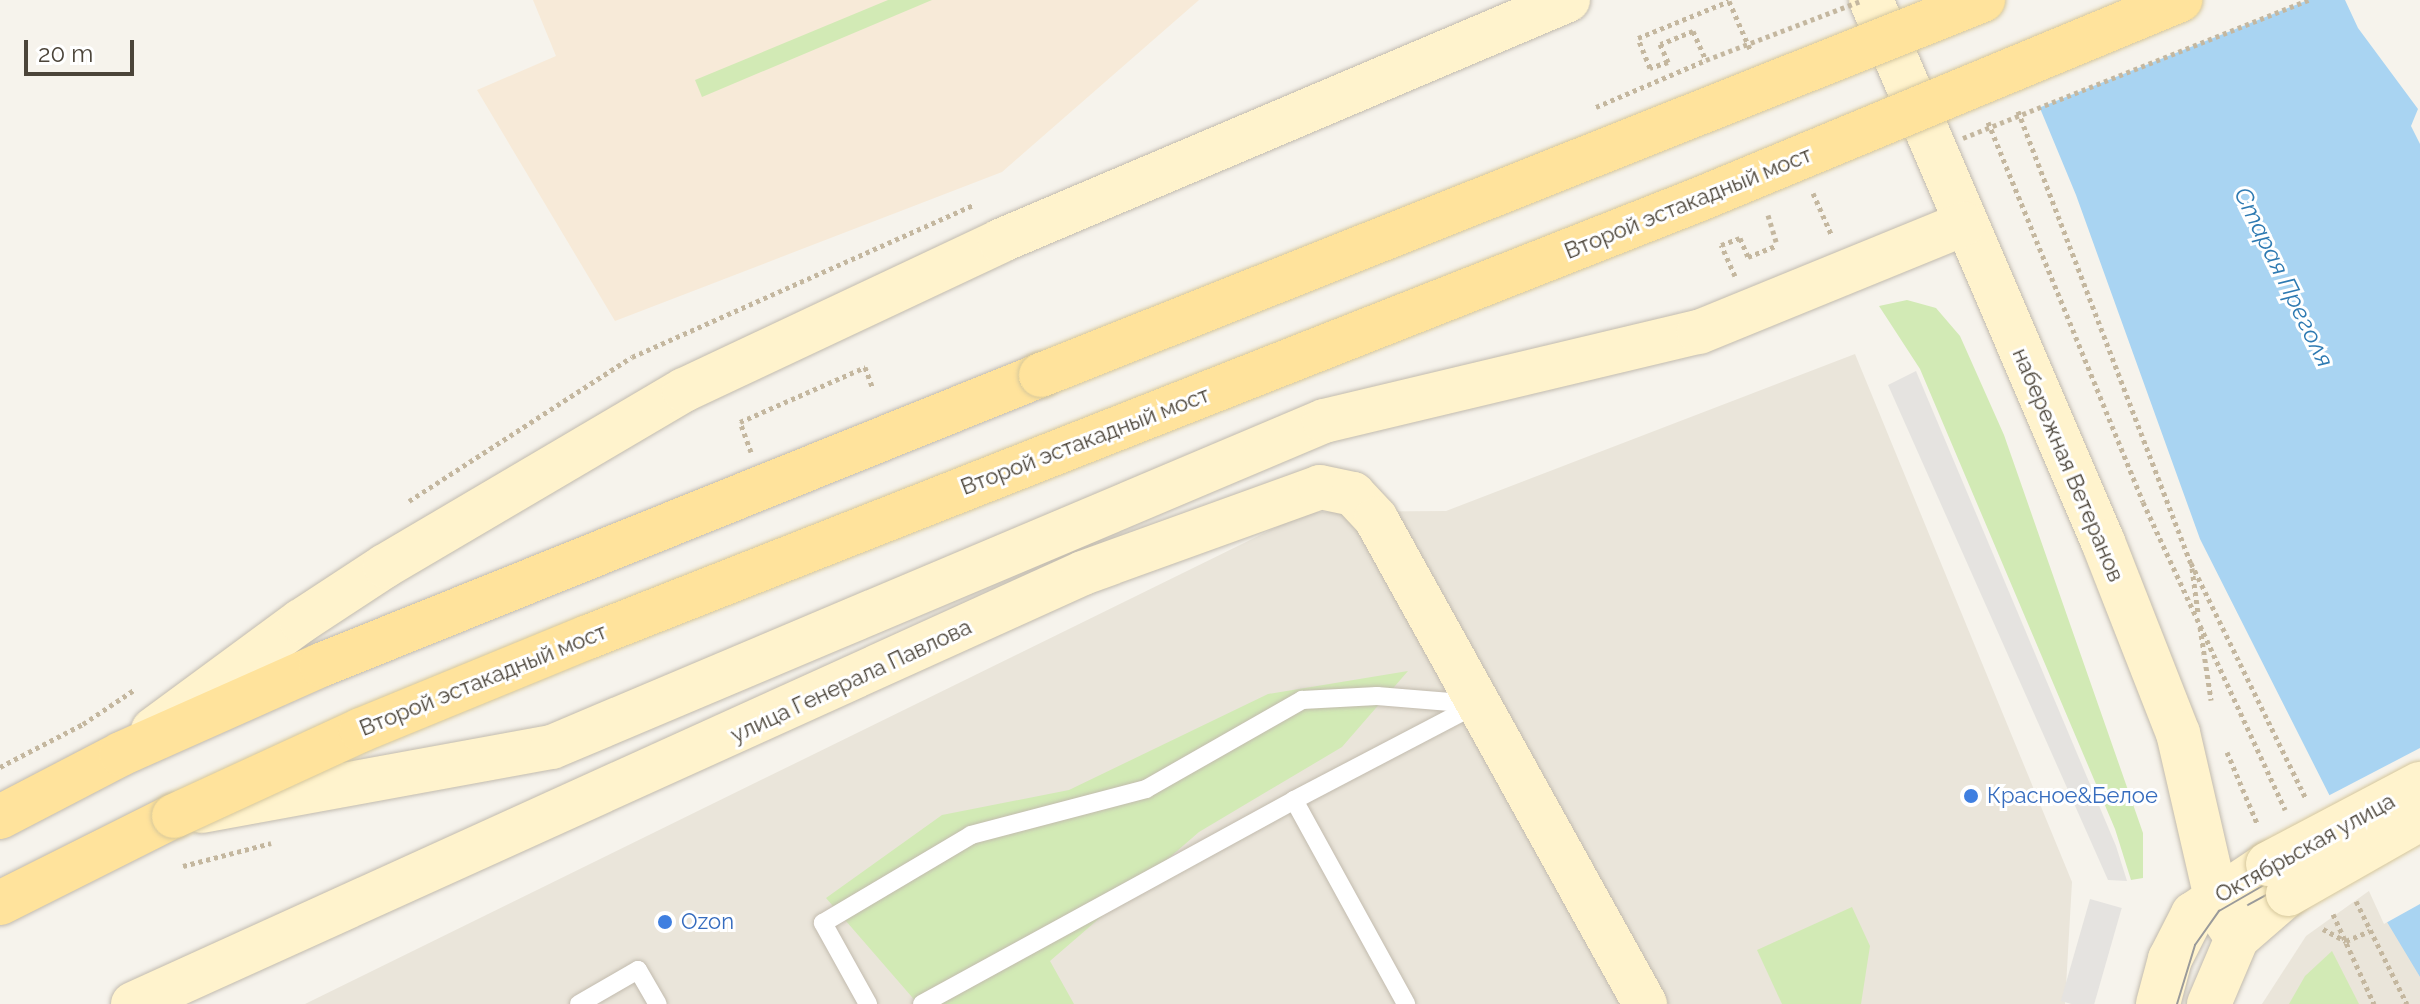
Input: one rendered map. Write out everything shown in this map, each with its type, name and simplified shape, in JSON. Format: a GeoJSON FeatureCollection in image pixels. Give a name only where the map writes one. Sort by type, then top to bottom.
{"type":"FeatureCollection","features":[{"type":"Feature","properties":{"kind":"main road"},"geometry":{"type":"LineString","coordinates":[[121,754],[301,621],[605,433],[818,324],[1000,241],[1568,0]]}},
{"type":"Feature","properties":{"kind":"main road","name":"набережная Ветеранов"},"geometry":{"type":"LineString","coordinates":[[1871,0],[1964,224],[2103,542],[2178,733],[2216,895],[2224,922],[2237,938]]}},
{"type":"Feature","properties":{"kind":"main road"},"geometry":{"type":"LineString","coordinates":[[0,817],[121,754],[524,580],[1983,0]]}},
{"type":"Feature","properties":{"kind":"main road","name":"Второй эстакадный мост"},"geometry":{"type":"LineString","coordinates":[[0,903],[174,816],[361,730],[588,637],[1700,199],[2180,0]]}},
{"type":"Feature","properties":{"kind":"main road"},"geometry":{"type":"LineString","coordinates":[[174,816],[552,747],[1324,421],[1653,345],[1751,314],[1964,224]]}},
{"type":"Feature","properties":{"kind":"main road","name":"улица Генерала Павлова"},"geometry":{"type":"LineString","coordinates":[[133,1004],[1083,573],[1320,487],[1353,494],[1376,519],[1645,1004]]}},
{"type":"Feature","properties":{"kind":"main road","name":"Октябрьская улица"},"geometry":{"type":"LineString","coordinates":[[2209,1004],[2237,938],[2286,872],[2420,784]]}},
{"type":"Feature","properties":{"kind":"main road","name":"Октябрьская улица"},"geometry":{"type":"LineString","coordinates":[[2158,1004],[2181,932],[2193,914],[2216,895],[2286,872],[2420,819]]}},
{"type":"Feature","properties":{"kind":"lane"},"geometry":{"type":"LineString","coordinates":[[868,1004],[823,923],[971,835],[1146,789],[1302,700],[1377,696],[1477,705]]}},
{"type":"Feature","properties":{"kind":"lane"},"geometry":{"type":"LineString","coordinates":[[922,1004],[1294,800],[1477,705]]}},
{"type":"Feature","properties":{"kind":"lane"},"geometry":{"type":"LineString","coordinates":[[1294,800],[1406,1004]]}},
{"type":"Feature","properties":{"kind":"lane"},"geometry":{"type":"LineString","coordinates":[[579,1004],[638,970],[658,1004]]}},
{"type":"Feature","properties":{"kind":"path"},"geometry":{"type":"LineString","coordinates":[[1728,0],[1638,38],[1650,68],[1668,62],[1660,44],[1693,31],[1706,60],[1863,0]]}},
{"type":"Feature","properties":{"kind":"path"},"geometry":{"type":"LineString","coordinates":[[1955,141],[2308,0]]}},
{"type":"Feature","properties":{"kind":"path"},"geometry":{"type":"LineString","coordinates":[[2012,96],[2191,563],[2308,804]]}},
{"type":"Feature","properties":{"kind":"path"},"geometry":{"type":"LineString","coordinates":[[1986,117],[2143,502],[2286,812]]}},
{"type":"Feature","properties":{"kind":"path"},"geometry":{"type":"LineString","coordinates":[[1809,199],[1824,193]]}},
{"type":"Feature","properties":{"kind":"path"},"geometry":{"type":"LineString","coordinates":[[1721,245],[1740,238],[1748,257],[1777,245],[1765,217],[1780,211]]}},
{"type":"Feature","properties":{"kind":"path"},"geometry":{"type":"LineString","coordinates":[[751,452],[740,422],[865,367],[873,389]]}},
{"type":"Feature","properties":{"kind":"path"},"geometry":{"type":"LineString","coordinates":[[2191,563],[2213,711]]}},
{"type":"Feature","properties":{"kind":"path"},"geometry":{"type":"LineString","coordinates":[[0,767],[83,724]]}},
{"type":"Feature","properties":{"kind":"path"},"geometry":{"type":"LineString","coordinates":[[2223,739],[2286,872],[2346,941],[2374,1004]]}},
{"type":"Feature","properties":{"kind":"path"},"geometry":{"type":"LineString","coordinates":[[2350,889],[2407,1004]]}},
{"type":"Feature","properties":{"kind":"path"},"geometry":{"type":"LineString","coordinates":[[2323,929],[2346,941]]}},
{"type":"Feature","properties":{"kind":"path"},"geometry":{"type":"LineString","coordinates":[[2346,941],[2370,931]]}},
{"type":"Feature","properties":{"kind":"shaded area"},"geometry":{"type":"Polygon","coordinates":[[[533,0],[1199,0],[1002,172],[615,321],[477,90],[556,56],[533,0]]]}},
{"type":"Feature","properties":{"kind":"shaded area"},"geometry":{"type":"Polygon","coordinates":[[[1855,354],[2072,882],[2065,1004],[305,1004],[1307,512],[1446,511],[1855,354]]]}},
{"type":"Feature","properties":{"kind":"shaded area"},"geometry":{"type":"Polygon","coordinates":[[[1916,371],[2116,846],[2127,881],[2108,880],[1888,385],[1916,371]]]}},
{"type":"Feature","properties":{"kind":"shaded area"},"geometry":{"type":"Polygon","coordinates":[[[2373,888],[2420,977],[2420,1004],[2262,1004],[2306,936],[2373,888]]]}},
{"type":"Feature","properties":{"kind":"shaded area"},"geometry":{"type":"Polygon","coordinates":[[[2090,899],[2122,908],[2094,1004],[2061,1001],[2090,899]]]}},
{"type":"Feature","properties":{"kind":"green space"},"geometry":{"type":"Polygon","coordinates":[[[888,0],[932,0],[702,97],[695,80],[888,0]]]}},
{"type":"Feature","properties":{"kind":"green space"},"geometry":{"type":"Polygon","coordinates":[[[1907,300],[1936,308],[1960,336],[2004,435],[2143,833],[2143,878],[2131,880],[2115,829],[1920,369],[1879,306],[1907,300]]]}},
{"type":"Feature","properties":{"kind":"green space"},"geometry":{"type":"Polygon","coordinates":[[[1408,671],[1342,747],[1199,832],[1050,961],[1074,1004],[918,1004],[826,898],[942,815],[1069,790],[1268,694],[1408,671]]]}},
{"type":"Feature","properties":{"kind":"green space"},"geometry":{"type":"Polygon","coordinates":[[[1852,907],[1870,946],[1861,1004],[1782,1004],[1757,950],[1852,907]]]}},
{"type":"Feature","properties":{"kind":"green space"},"geometry":{"type":"Polygon","coordinates":[[[2332,951],[2359,1004],[2289,1004],[2305,976],[2332,951]]]}},
{"type":"Feature","properties":{"kind":"water","name":"Старая Преголя"},"geometry":{"type":"Polygon","coordinates":[[[1995,0],[2345,0],[2358,28],[2418,109],[2411,126],[2420,144],[2420,977],[2387,922],[2350,836],[2200,539],[2076,195],[1995,0]]]}},
{"type":"Feature","properties":{"kind":"pier"},"geometry":{"type":"Polygon","coordinates":[[[1991,0],[2308,0],[2036,109],[1991,0]]]}},
{"type":"Feature","properties":{"kind":"pier"},"geometry":{"type":"Polygon","coordinates":[[[2420,748],[2420,904],[2384,924],[2326,797],[2420,748]]]}},
{"type":"Feature","properties":{"kind":"tram line"},"geometry":{"type":"LineString","coordinates":[[2177,1004],[2195,945],[2219,911],[2420,795]]}},
{"type":"Feature","properties":{"kind":"tram line"},"geometry":{"type":"LineString","coordinates":[[2248,905],[2420,811]]}},
{"type":"Feature","properties":{"kind":"place","name":"Красное&Белое"},"geometry":{"type":"Point","coordinates":[1971,796]}},
{"type":"Feature","properties":{"kind":"place","name":"Ozon"},"geometry":{"type":"Point","coordinates":[665,922]}}]}
